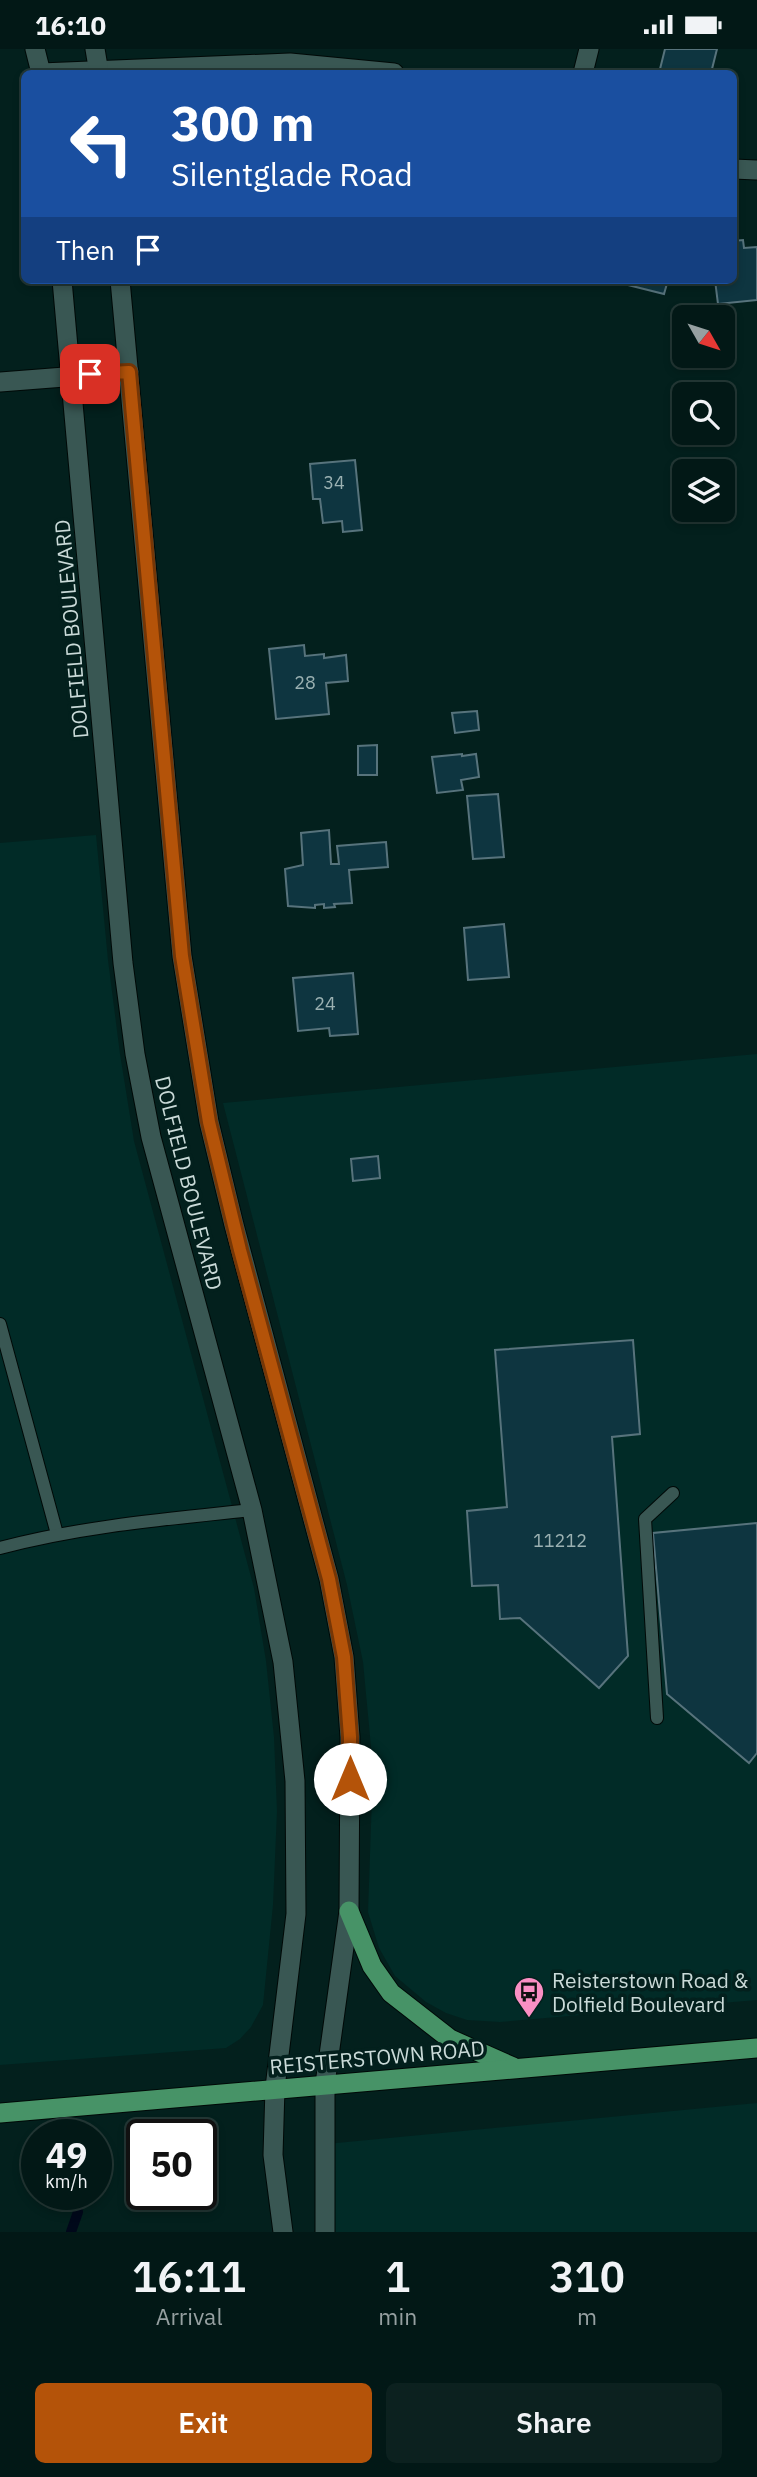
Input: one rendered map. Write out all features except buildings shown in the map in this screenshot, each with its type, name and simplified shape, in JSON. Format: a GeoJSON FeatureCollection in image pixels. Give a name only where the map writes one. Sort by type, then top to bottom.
{"type":"FeatureCollection","features":[{"type":"Feature","properties":{"kind":"main road"},"geometry":{"type":"LineString","coordinates":[[35,49],[40,70]]}},
{"type":"Feature","properties":{"kind":"main road"},"geometry":{"type":"LineString","coordinates":[[95,49],[99,70]]}},
{"type":"Feature","properties":{"kind":"main road"},"geometry":{"type":"LineString","coordinates":[[584,70],[590,49]]}},
{"type":"Feature","properties":{"kind":"main road"},"geometry":{"type":"LineString","coordinates":[[141,70],[290,63],[363,70]]}},
{"type":"Feature","properties":{"kind":"main road"},"geometry":{"type":"LineString","coordinates":[[737,169],[757,170]]}},
{"type":"Feature","properties":{"kind":"main road","name":"DOLFIELD BOULEVARD"},"geometry":{"type":"LineString","coordinates":[[62,284],[123,963],[135,1054],[150,1137],[252,1510],[283,1662],[295,1781],[296,1914],[275,2088],[273,2155],[283,2232]]}},
{"type":"Feature","properties":{"kind":"main road","name":"DOLFIELD BOULEVARD"},"geometry":{"type":"LineString","coordinates":[[120,284],[182,956],[209,1122],[329,1579],[344,1657],[350,1737],[349,1910],[325,2084],[325,2232]]}},
{"type":"Feature","properties":{"kind":"main road"},"geometry":{"type":"LineString","coordinates":[[0,381],[129,372]]}},
{"type":"Feature","properties":{"kind":"main road"},"geometry":{"type":"LineString","coordinates":[[349,1910],[372,1966],[391,1993],[450,2039],[517,2069]]}},
{"type":"Feature","properties":{"kind":"main road","name":"REISTERSTOWN ROAD"},"geometry":{"type":"LineString","coordinates":[[0,2113],[757,2048]]}},
{"type":"Feature","properties":{"kind":"lane"},"geometry":{"type":"LineString","coordinates":[[0,1324],[57,1534]]}},
{"type":"Feature","properties":{"kind":"lane"},"geometry":{"type":"LineString","coordinates":[[657,1718],[645,1518],[673,1493]]}},
{"type":"Feature","properties":{"kind":"lane"},"geometry":{"type":"LineString","coordinates":[[0,1548],[91,1528],[252,1510]]}},
{"type":"Feature","properties":{"kind":"shaded area"},"geometry":{"type":"Polygon","coordinates":[[[96,835],[108,960],[134,1141],[254,1588],[266,1661],[274,1737],[277,1811],[273,1905],[263,2005],[251,2027],[240,2039],[226,2048],[0,2065],[0,843],[96,835]]]}},
{"type":"Feature","properties":{"kind":"shaded area"},"geometry":{"type":"Polygon","coordinates":[[[757,1054],[757,2000],[500,2022],[467,2020],[426,2002],[395,1976],[379,1948],[368,1912],[373,1768],[363,1662],[347,1585],[223,1103],[757,1054]]]}},
{"type":"Feature","properties":{"kind":"shaded area"},"geometry":{"type":"Polygon","coordinates":[[[757,2103],[757,2232],[335,2232],[326,2144],[757,2103]]]}},
{"type":"Feature","properties":{"kind":"waterway"},"geometry":{"type":"LineString","coordinates":[[71,2232],[78,2212]]}},
{"type":"Feature","properties":{"kind":"place","name":"Reisterstown Road & Dolfield Boulevard"},"geometry":{"type":"Point","coordinates":[529,2019]}},
{"type":"Feature","properties":{"kind":"route"},"geometry":{"type":"LineString","coordinates":[[90,374],[129,372],[182,956],[209,1122],[240,1250],[329,1579],[344,1657],[350,1779]]}}]}
